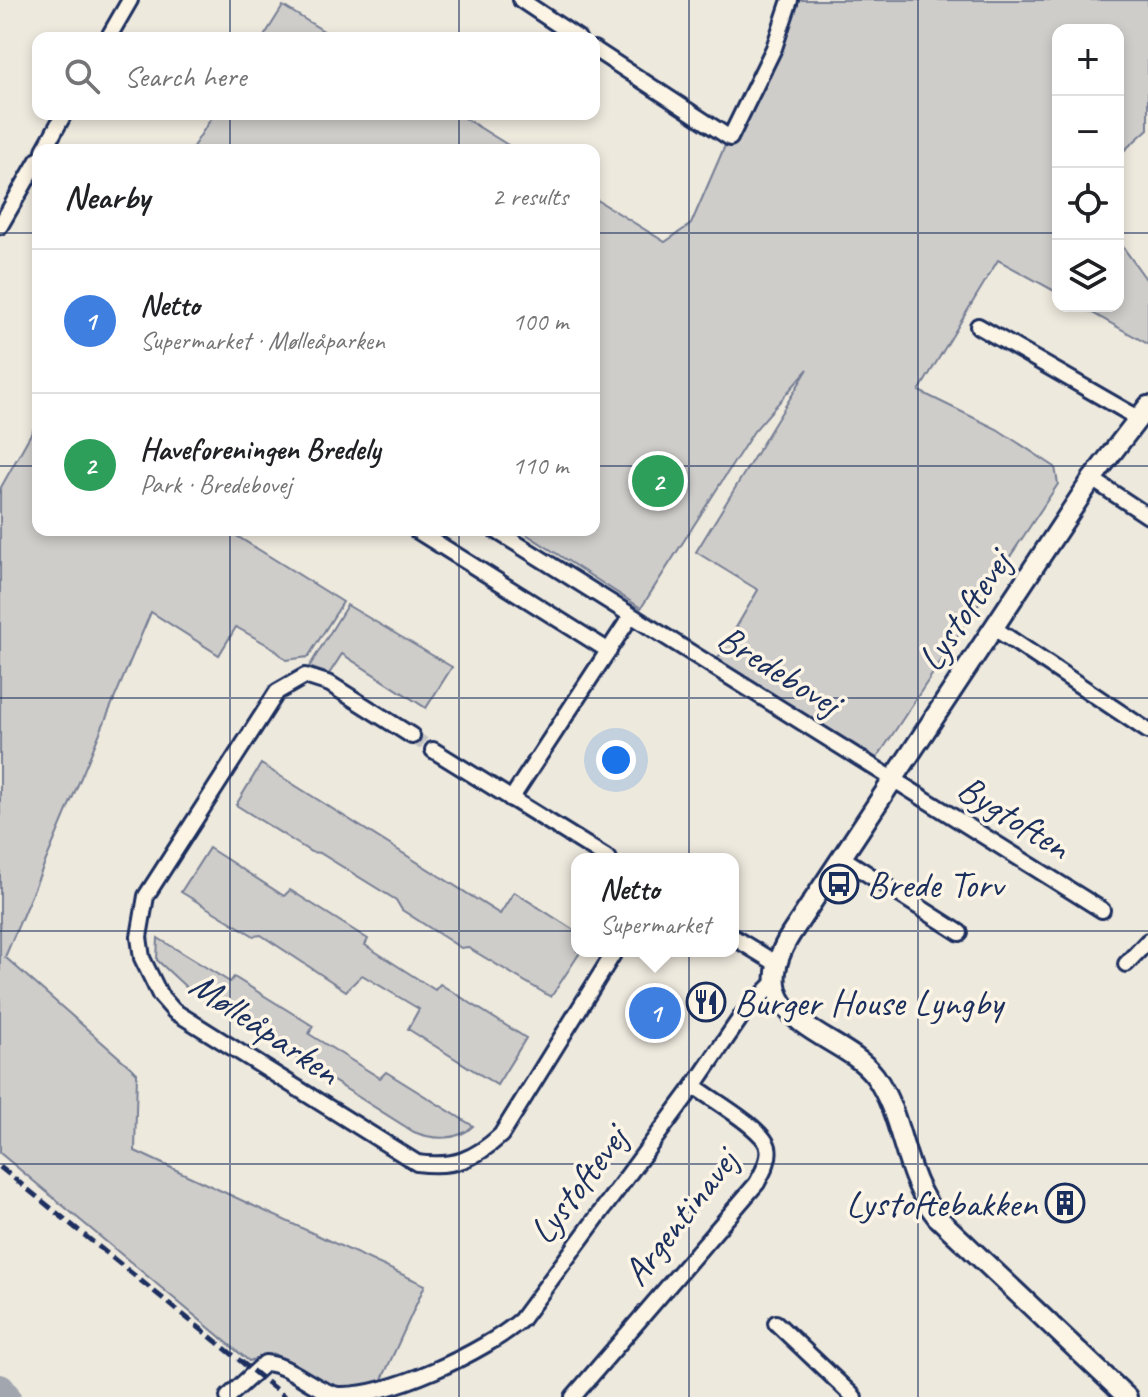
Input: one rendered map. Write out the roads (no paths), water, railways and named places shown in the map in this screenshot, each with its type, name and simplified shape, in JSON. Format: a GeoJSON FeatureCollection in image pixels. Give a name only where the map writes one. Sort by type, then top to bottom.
{"type":"FeatureCollection","features":[{"type":"Feature","properties":{"kind":"street"},"geometry":{"type":"LineString","coordinates":[[111,32],[130,0]]}},
{"type":"Feature","properties":{"kind":"street"},"geometry":{"type":"LineString","coordinates":[[521,0],[569,32]]}},
{"type":"Feature","properties":{"kind":"street"},"geometry":{"type":"LineString","coordinates":[[600,53],[730,138],[774,48],[790,0]]}},
{"type":"Feature","properties":{"kind":"street"},"geometry":{"type":"LineString","coordinates":[[47,144],[61,120]]}},
{"type":"Feature","properties":{"kind":"street"},"geometry":{"type":"LineString","coordinates":[[0,226],[32,170]]}},
{"type":"Feature","properties":{"kind":"street"},"geometry":{"type":"LineString","coordinates":[[978,326],[1143,412]]}},
{"type":"Feature","properties":{"kind":"street","name":"Lystoftevej"},"geometry":{"type":"LineString","coordinates":[[228,1397],[265,1363],[281,1367],[330,1392],[357,1396],[412,1382],[466,1360],[496,1342],[521,1320],[694,1086],[743,1014],[776,974],[791,934],[841,857],[1092,479],[1143,412]]}},
{"type":"Feature","properties":{"kind":"street"},"geometry":{"type":"LineString","coordinates":[[1092,479],[1148,516]]}},
{"type":"Feature","properties":{"kind":"street"},"geometry":{"type":"LineString","coordinates":[[426,536],[609,651]]}},
{"type":"Feature","properties":{"kind":"street","name":"Bredebovej"},"geometry":{"type":"LineString","coordinates":[[504,536],[893,779]]}},
{"type":"Feature","properties":{"kind":"street"},"geometry":{"type":"LineString","coordinates":[[511,799],[631,616]]}},
{"type":"Feature","properties":{"kind":"street"},"geometry":{"type":"LineString","coordinates":[[994,628],[1148,731]]}},
{"type":"Feature","properties":{"kind":"street","name":"Mølleåparken"},"geometry":{"type":"LineString","coordinates":[[412,736],[330,684],[305,676],[277,692],[146,896],[141,916],[142,958],[160,995],[174,1011],[417,1163],[440,1167],[481,1154],[501,1135],[611,957]]}},
{"type":"Feature","properties":{"kind":"street"},"geometry":{"type":"LineString","coordinates":[[433,750],[599,853]]}},
{"type":"Feature","properties":{"kind":"street","name":"Bygtoften"},"geometry":{"type":"LineString","coordinates":[[893,779],[1102,910]]}},
{"type":"Feature","properties":{"kind":"street"},"geometry":{"type":"LineString","coordinates":[[841,857],[960,933]]}},
{"type":"Feature","properties":{"kind":"street"},"geometry":{"type":"LineString","coordinates":[[1126,964],[1148,941]]}},
{"type":"Feature","properties":{"kind":"street"},"geometry":{"type":"LineString","coordinates":[[739,942],[776,974],[782,1001],[797,1017],[859,1060],[875,1076],[887,1098],[916,1187],[937,1217],[1127,1397]]}},
{"type":"Feature","properties":{"kind":"street","name":"Argentinavej"},"geometry":{"type":"LineString","coordinates":[[573,1397],[757,1183],[767,1163],[768,1147],[758,1133],[694,1086]]}},
{"type":"Feature","properties":{"kind":"street"},"geometry":{"type":"LineString","coordinates":[[776,1323],[854,1397]]}},
{"type":"Feature","properties":{"kind":"waterway"},"geometry":{"type":"LineString","coordinates":[[0,1389],[6,1397]]}},
{"type":"Feature","properties":{"kind":"tunnel"},"geometry":{"type":"LineString","coordinates":[[412,736],[433,750]]}},
{"type":"Feature","properties":{"kind":"railway"},"geometry":{"type":"LineString","coordinates":[[0,1167],[285,1397]]}},
{"type":"Feature","properties":{"kind":"place","name":"Haveforeningen Bredely"},"geometry":{"type":"Point","coordinates":[658,481]}},
{"type":"Feature","properties":{"kind":"place","name":"Brede Torv"},"geometry":{"type":"Point","coordinates":[839,884]}},
{"type":"Feature","properties":{"kind":"place","name":"Burger House Lyngby"},"geometry":{"type":"Point","coordinates":[706,1002]}},
{"type":"Feature","properties":{"kind":"place","name":"Netto"},"geometry":{"type":"Point","coordinates":[655,1013]}},
{"type":"Feature","properties":{"kind":"place","name":"Lystoftebakken"},"geometry":{"type":"Point","coordinates":[1065,1203]}}]}
